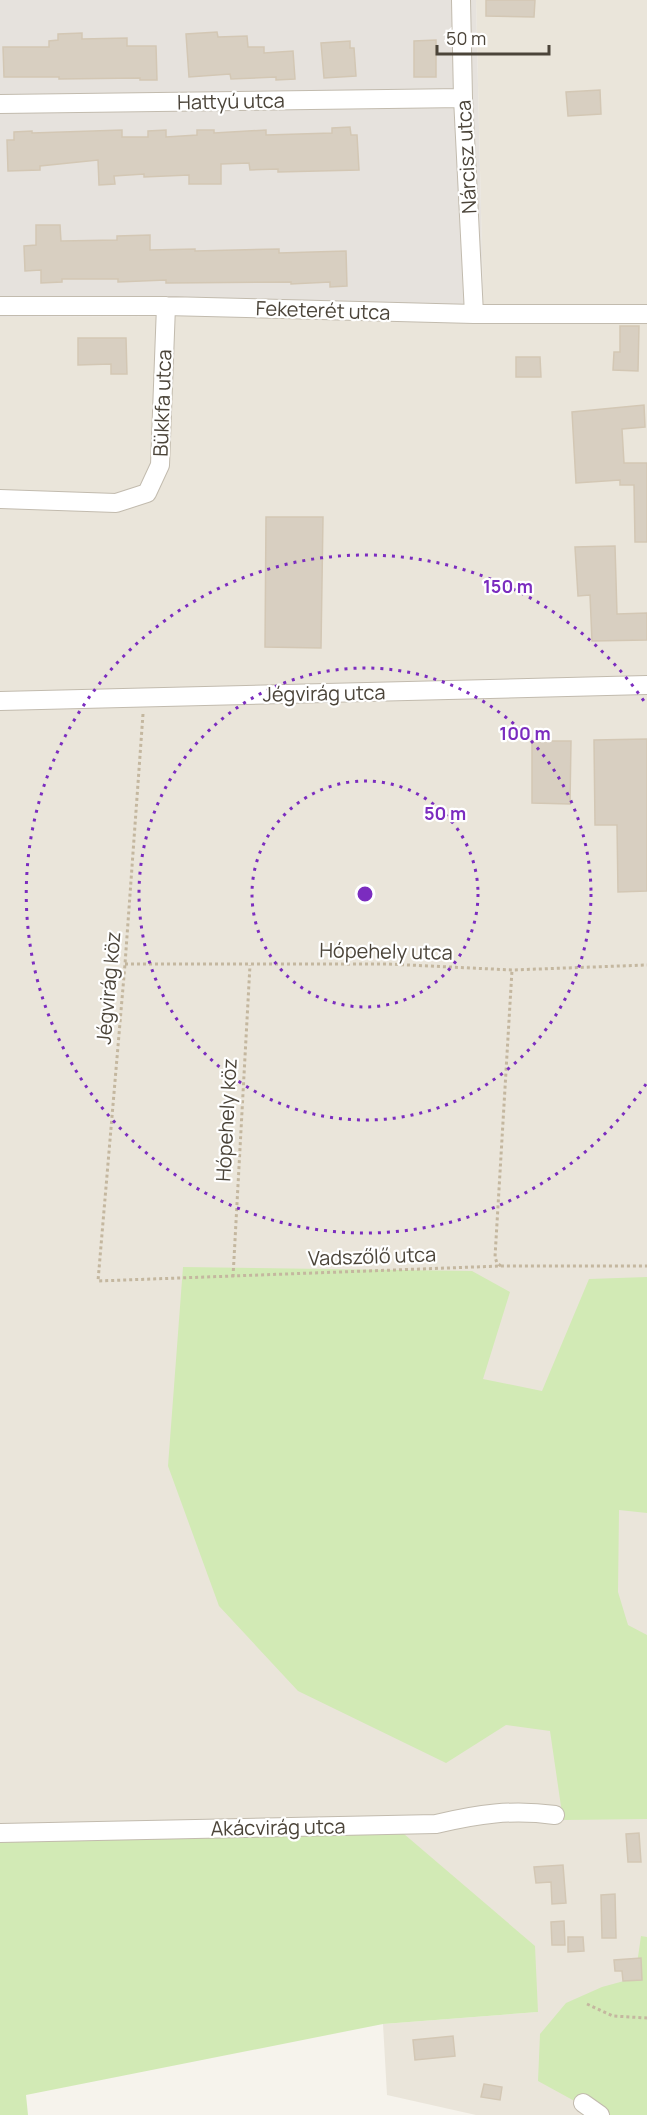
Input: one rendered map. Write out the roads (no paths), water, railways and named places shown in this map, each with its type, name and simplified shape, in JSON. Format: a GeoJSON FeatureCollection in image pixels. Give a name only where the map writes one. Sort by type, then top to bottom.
{"type":"FeatureCollection","features":[{"type":"Feature","properties":{"kind":"street","name":"Nárcisz utca"},"geometry":{"type":"LineString","coordinates":[[461,0],[463,98],[474,314]]}},
{"type":"Feature","properties":{"kind":"street","name":"Hattyú utca"},"geometry":{"type":"LineString","coordinates":[[0,104],[463,98]]}},
{"type":"Feature","properties":{"kind":"street","name":"Feketerét utca"},"geometry":{"type":"LineString","coordinates":[[0,306],[166,306],[474,314],[647,314]]}},
{"type":"Feature","properties":{"kind":"street","name":"Bükkfa utca"},"geometry":{"type":"LineString","coordinates":[[0,499],[116,503],[147,493],[160,465],[166,306]]}},
{"type":"Feature","properties":{"kind":"street","name":"Jégvirág utca"},"geometry":{"type":"LineString","coordinates":[[0,700],[647,685]]}},
{"type":"Feature","properties":{"kind":"street","name":"Akácvirág utca"},"geometry":{"type":"LineString","coordinates":[[0,1833],[436,1824],[496,1812],[527,1811],[555,1815]]}},
{"type":"Feature","properties":{"kind":"street"},"geometry":{"type":"LineString","coordinates":[[583,2103],[600,2115]]}}]}
